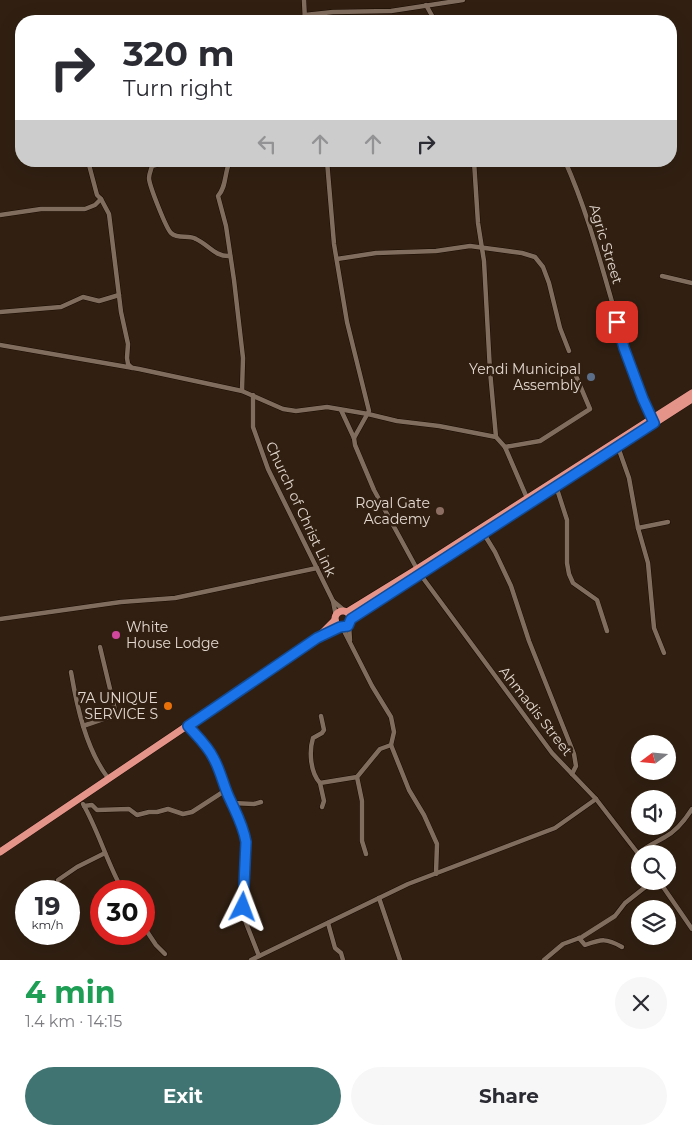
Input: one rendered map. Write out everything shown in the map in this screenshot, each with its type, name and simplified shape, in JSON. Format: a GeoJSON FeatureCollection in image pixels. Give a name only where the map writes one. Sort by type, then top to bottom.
{"type":"FeatureCollection","features":[{"type":"Feature","properties":{"kind":"highway"},"geometry":{"type":"LineString","coordinates":[[317,638],[338,612],[346,611],[484,534],[618,447],[692,393]]}},
{"type":"Feature","properties":{"kind":"highway"},"geometry":{"type":"LineString","coordinates":[[0,852],[82,802],[108,778],[317,638],[350,622],[418,572],[527,498],[692,399]]}},
{"type":"Feature","properties":{"kind":"highway"},"geometry":{"type":"LineString","coordinates":[[346,611],[350,622]]}},
{"type":"Feature","properties":{"kind":"highway"},"geometry":{"type":"LineString","coordinates":[[335,618],[341,627]]}},
{"type":"Feature","properties":{"kind":"street"},"geometry":{"type":"LineString","coordinates":[[304,0],[305,14],[391,11],[463,0]]}},
{"type":"Feature","properties":{"kind":"street"},"geometry":{"type":"LineString","coordinates":[[426,5],[432,15]]}},
{"type":"Feature","properties":{"kind":"street"},"geometry":{"type":"LineString","coordinates":[[89,167],[97,195],[102,199],[109,214],[112,227],[119,295],[128,344],[127,358],[128,364],[132,368]]}},
{"type":"Feature","properties":{"kind":"street"},"geometry":{"type":"LineString","coordinates":[[152,167],[149,178],[165,224],[170,232],[179,238],[196,238],[221,257],[230,256]]}},
{"type":"Feature","properties":{"kind":"street"},"geometry":{"type":"LineString","coordinates":[[227,167],[224,190],[218,196],[226,226],[243,358],[242,391]]}},
{"type":"Feature","properties":{"kind":"street"},"geometry":{"type":"LineString","coordinates":[[328,167],[334,244],[347,322],[357,369],[368,404],[368,414],[354,438]]}},
{"type":"Feature","properties":{"kind":"street"},"geometry":{"type":"LineString","coordinates":[[474,167],[496,438]]}},
{"type":"Feature","properties":{"kind":"street","name":"Agric Street"},"geometry":{"type":"LineString","coordinates":[[568,167],[577,188],[624,348],[653,421]]}},
{"type":"Feature","properties":{"kind":"street"},"geometry":{"type":"LineString","coordinates":[[0,215],[41,209],[85,209],[95,205],[102,199]]}},
{"type":"Feature","properties":{"kind":"street"},"geometry":{"type":"LineString","coordinates":[[337,258],[376,253],[423,252],[470,246],[481,246],[535,257],[543,268],[549,282],[560,328],[569,351]]}},
{"type":"Feature","properties":{"kind":"street"},"geometry":{"type":"LineString","coordinates":[[662,276],[692,283]]}},
{"type":"Feature","properties":{"kind":"street"},"geometry":{"type":"LineString","coordinates":[[0,312],[61,307],[83,297],[99,301],[119,295]]}},
{"type":"Feature","properties":{"kind":"street"},"geometry":{"type":"LineString","coordinates":[[0,346],[132,368],[242,391],[283,409],[296,411],[327,407],[397,421],[439,426],[496,438],[505,447],[527,498]]}},
{"type":"Feature","properties":{"kind":"street"},"geometry":{"type":"LineString","coordinates":[[505,447],[540,441],[590,409],[576,376]]}},
{"type":"Feature","properties":{"kind":"street","name":"Church of Christ Link"},"geometry":{"type":"LineString","coordinates":[[253,395],[253,427],[258,443],[268,470],[333,601],[335,618]]}},
{"type":"Feature","properties":{"kind":"street","name":"Ahmadis Street"},"geometry":{"type":"LineString","coordinates":[[342,410],[374,490],[418,572],[552,753],[596,799],[631,845]]}},
{"type":"Feature","properties":{"kind":"street"},"geometry":{"type":"LineString","coordinates":[[618,447],[629,478],[638,528],[648,563],[654,628],[664,652]]}},
{"type":"Feature","properties":{"kind":"street"},"geometry":{"type":"LineString","coordinates":[[556,486],[568,520],[568,574],[573,583],[597,600],[607,631]]}},
{"type":"Feature","properties":{"kind":"street"},"geometry":{"type":"LineString","coordinates":[[638,528],[668,522]]}},
{"type":"Feature","properties":{"kind":"street"},"geometry":{"type":"LineString","coordinates":[[484,534],[511,586],[529,641],[574,754],[576,766],[572,774]]}},
{"type":"Feature","properties":{"kind":"street"},"geometry":{"type":"LineString","coordinates":[[0,619],[121,602],[175,598],[317,568]]}},
{"type":"Feature","properties":{"kind":"street","name":"Church of Christ Link"},"geometry":{"type":"LineString","coordinates":[[333,601],[346,611]]}},
{"type":"Feature","properties":{"kind":"street"},"geometry":{"type":"LineString","coordinates":[[350,622],[350,643]]}},
{"type":"Feature","properties":{"kind":"street"},"geometry":{"type":"LineString","coordinates":[[341,627],[372,686],[391,717],[394,732],[391,745],[410,790],[437,844],[436,874]]}},
{"type":"Feature","properties":{"kind":"street"},"geometry":{"type":"LineString","coordinates":[[100,647],[116,714]]}},
{"type":"Feature","properties":{"kind":"street"},"geometry":{"type":"LineString","coordinates":[[71,672],[78,713],[101,769],[108,778]]}},
{"type":"Feature","properties":{"kind":"street"},"geometry":{"type":"LineString","coordinates":[[83,726],[132,709]]}},
{"type":"Feature","properties":{"kind":"street"},"geometry":{"type":"LineString","coordinates":[[321,716],[324,730],[313,738],[311,753],[314,775],[320,783],[324,801],[322,807]]}},
{"type":"Feature","properties":{"kind":"street"},"geometry":{"type":"LineString","coordinates":[[188,726],[203,742],[214,758],[226,790],[239,815],[246,842],[243,907],[246,923],[258,956]]}},
{"type":"Feature","properties":{"kind":"street"},"geometry":{"type":"LineString","coordinates":[[320,783],[357,777],[380,749],[391,745]]}},
{"type":"Feature","properties":{"kind":"street"},"geometry":{"type":"LineString","coordinates":[[357,777],[362,801],[362,841],[366,854]]}},
{"type":"Feature","properties":{"kind":"street"},"geometry":{"type":"LineString","coordinates":[[82,802],[92,805],[97,810],[129,809],[137,815],[168,809],[183,814],[192,812],[226,790]]}},
{"type":"Feature","properties":{"kind":"street"},"geometry":{"type":"LineString","coordinates":[[251,960],[408,884],[555,828],[596,799]]}},
{"type":"Feature","properties":{"kind":"street"},"geometry":{"type":"LineString","coordinates":[[82,802],[100,838],[117,880]]}},
{"type":"Feature","properties":{"kind":"street"},"geometry":{"type":"LineString","coordinates":[[232,803],[254,804],[261,802]]}},
{"type":"Feature","properties":{"kind":"street"},"geometry":{"type":"LineString","coordinates":[[648,845],[673,832],[686,819],[692,809]]}},
{"type":"Feature","properties":{"kind":"street"},"geometry":{"type":"LineString","coordinates":[[58,880],[77,866],[106,853]]}},
{"type":"Feature","properties":{"kind":"street"},"geometry":{"type":"LineString","coordinates":[[544,960],[564,944],[615,916],[625,903],[642,890]]}},
{"type":"Feature","properties":{"kind":"street"},"geometry":{"type":"LineString","coordinates":[[665,890],[692,929]]}},
{"type":"Feature","properties":{"kind":"street"},"geometry":{"type":"LineString","coordinates":[[379,898],[400,960]]}},
{"type":"Feature","properties":{"kind":"street"},"geometry":{"type":"LineString","coordinates":[[328,923],[335,948],[341,953],[343,960]]}},
{"type":"Feature","properties":{"kind":"street"},"geometry":{"type":"LineString","coordinates":[[578,938],[585,945],[608,940],[622,947]]}},
{"type":"Feature","properties":{"kind":"street"},"geometry":{"type":"LineString","coordinates":[[155,944],[165,954]]}},
{"type":"Feature","properties":{"kind":"place","name":"Yendi Municipal Assembly"},"geometry":{"type":"Point","coordinates":[591,377]}},
{"type":"Feature","properties":{"kind":"place","name":"Royal Gate Academy"},"geometry":{"type":"Point","coordinates":[440,511]}},
{"type":"Feature","properties":{"kind":"place","name":"White House Lodge"},"geometry":{"type":"Point","coordinates":[116,635]}},
{"type":"Feature","properties":{"kind":"place","name":"7A UNIQUE SERVICE S"},"geometry":{"type":"Point","coordinates":[168,706]}},
{"type":"Feature","properties":{"kind":"route"},"geometry":{"type":"LineString","coordinates":[[243,907],[246,842],[239,815],[228,794],[214,758],[203,742],[188,726],[317,638],[340,627],[348,626],[351,623],[351,619],[394,590],[484,534],[654,423],[624,348],[617,322]]}}]}
